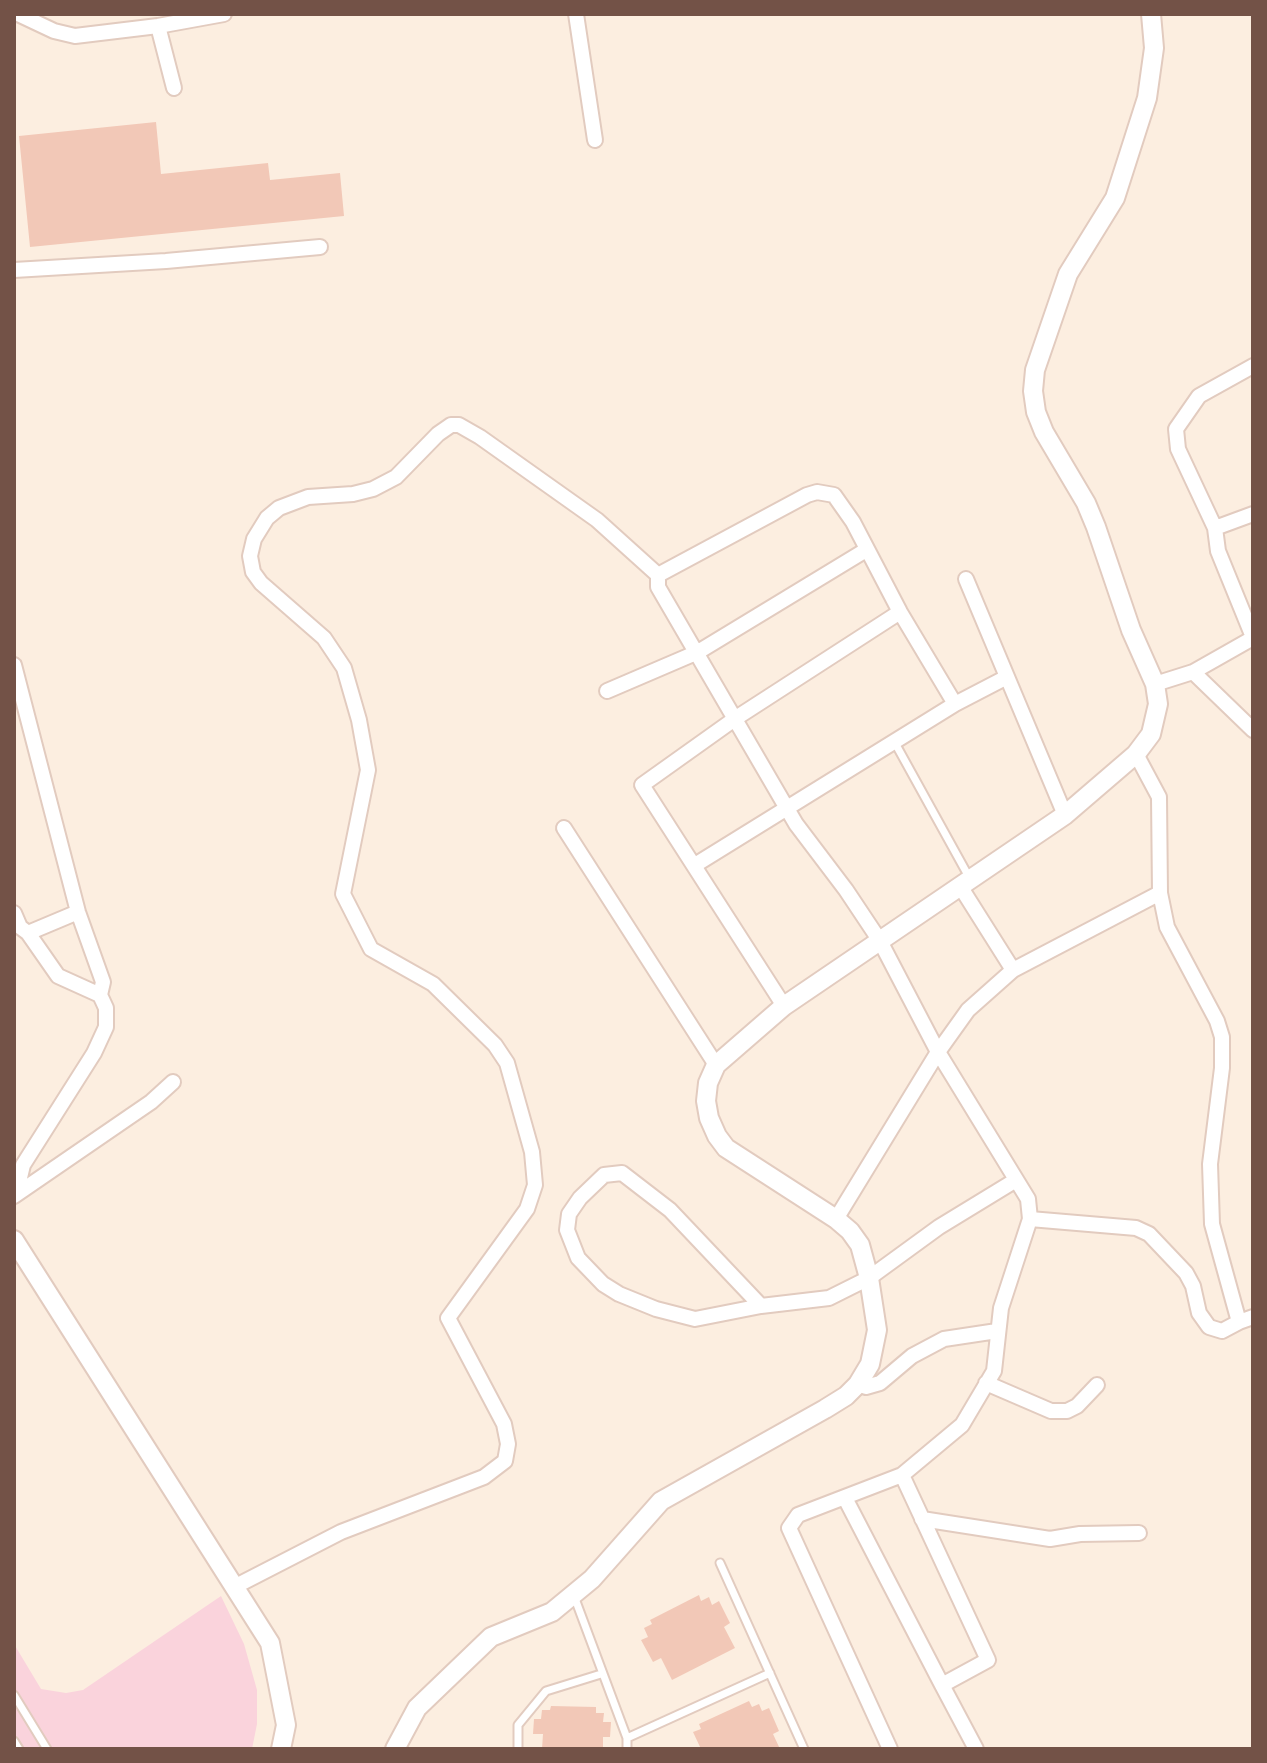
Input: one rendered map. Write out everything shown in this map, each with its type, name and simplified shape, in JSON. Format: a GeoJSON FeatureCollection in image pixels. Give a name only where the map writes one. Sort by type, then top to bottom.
{"type":"FeatureCollection","features":[{"type":"Feature","properties":{"kind":"street"},"geometry":{"type":"LineString","coordinates":[[18,14],[54,31],[75,36],[224,14]]}},
{"type":"Feature","properties":{"kind":"street"},"geometry":{"type":"LineString","coordinates":[[576,14],[595,140]]}},
{"type":"Feature","properties":{"kind":"street"},"geometry":{"type":"LineString","coordinates":[[395,1749],[417,1708],[491,1637],[552,1612],[592,1579],[661,1501],[825,1409],[858,1384],[870,1364],[877,1330],[860,1245],[836,1219],[726,1148],[709,1118],[706,1101],[708,1083],[716,1065],[784,1006],[1065,815],[1136,754],[1156,723],[1158,704],[1155,684],[1131,630],[1091,515],[1044,432],[1036,412],[1033,391],[1035,370],[1068,274],[1115,198],[1147,98],[1154,48],[1151,14]]}},
{"type":"Feature","properties":{"kind":"street"},"geometry":{"type":"LineString","coordinates":[[158,26],[174,88]]}},
{"type":"Feature","properties":{"kind":"street"},"geometry":{"type":"LineString","coordinates":[[14,270],[166,261],[320,247]]}},
{"type":"Feature","properties":{"kind":"street"},"geometry":{"type":"LineString","coordinates":[[1155,684],[1193,672],[1253,638],[1218,551],[1215,528],[1178,449],[1176,429],[1199,396],[1253,366]]}},
{"type":"Feature","properties":{"kind":"street"},"geometry":{"type":"LineString","coordinates":[[234,1587],[341,1532],[484,1477],[505,1461],[508,1444],[504,1424],[448,1318],[527,1209],[535,1185],[532,1152],[507,1063],[433,984],[371,949],[343,894],[368,770],[359,720],[344,668],[324,638],[261,583],[253,572],[250,556],[254,539],[267,518],[279,508],[308,497],[353,494],[373,489],[396,477],[438,434],[451,425],[459,425],[597,520],[658,575],[658,587],[796,824],[880,941],[938,1052],[1028,1199],[1030,1219],[1001,1308],[994,1371],[962,1425],[902,1475],[798,1515],[789,1528],[890,1749]]}},
{"type":"Feature","properties":{"kind":"street"},"geometry":{"type":"LineString","coordinates":[[658,575],[817,492],[825,492],[840,501],[900,612],[955,704]]}},
{"type":"Feature","properties":{"kind":"street"},"geometry":{"type":"LineString","coordinates":[[1215,528],[1253,514]]}},
{"type":"Feature","properties":{"kind":"street"},"geometry":{"type":"LineString","coordinates":[[607,691],[698,652],[866,550]]}},
{"type":"Feature","properties":{"kind":"street"},"geometry":{"type":"LineString","coordinates":[[966,579],[1065,815]]}},
{"type":"Feature","properties":{"kind":"street"},"geometry":{"type":"LineString","coordinates":[[784,1006],[642,785],[736,718],[900,612]]}},
{"type":"Feature","properties":{"kind":"street"},"geometry":{"type":"LineString","coordinates":[[14,665],[78,912],[103,982],[100,995],[106,1008],[106,1027],[94,1053],[23,1165],[19,1182],[14,1187]]}},
{"type":"Feature","properties":{"kind":"street"},"geometry":{"type":"LineString","coordinates":[[1193,672],[1253,730]]}},
{"type":"Feature","properties":{"kind":"street"},"geometry":{"type":"LineString","coordinates":[[695,865],[955,704],[1007,677]]}},
{"type":"Feature","properties":{"kind":"street"},"geometry":{"type":"LineString","coordinates":[[1030,1219],[1122,1226],[1149,1234],[1186,1273],[1193,1286],[1199,1313],[1209,1327],[1222,1331],[1246,1320],[1212,1224],[1210,1164],[1222,1068],[1222,1037],[1217,1021],[1167,927],[1160,893],[1159,797],[1136,754]]}},
{"type":"Feature","properties":{"kind":"street"},"geometry":{"type":"LineString","coordinates":[[564,828],[716,1065]]}},
{"type":"Feature","properties":{"kind":"street"},"geometry":{"type":"LineString","coordinates":[[965,882],[1013,970]]}},
{"type":"Feature","properties":{"kind":"street"},"geometry":{"type":"LineString","coordinates":[[836,1219],[938,1052],[968,1010],[1013,970],[1160,893]]}},
{"type":"Feature","properties":{"kind":"street"},"geometry":{"type":"LineString","coordinates":[[28,933],[78,912]]}},
{"type":"Feature","properties":{"kind":"street"},"geometry":{"type":"LineString","coordinates":[[14,913],[20,927],[28,933],[58,976],[100,995]]}},
{"type":"Feature","properties":{"kind":"street"},"geometry":{"type":"LineString","coordinates":[[14,1196],[151,1102],[173,1082]]}},
{"type":"Feature","properties":{"kind":"street"},"geometry":{"type":"LineString","coordinates":[[761,1306],[670,1210],[622,1173],[604,1175],[580,1198],[569,1214],[567,1230],[578,1258],[603,1284],[656,1309],[695,1319],[761,1306],[829,1298],[869,1278],[939,1227],[1016,1180]]}},
{"type":"Feature","properties":{"kind":"street"},"geometry":{"type":"LineString","coordinates":[[14,1240],[270,1643],[286,1725],[281,1749]]}},
{"type":"Feature","properties":{"kind":"street"},"geometry":{"type":"LineString","coordinates":[[858,1384],[866,1387],[880,1383],[912,1356],[944,1339],[997,1331]]}},
{"type":"Feature","properties":{"kind":"street"},"geometry":{"type":"LineString","coordinates":[[986,1383],[1051,1411],[1067,1411],[1077,1406],[1097,1385]]}},
{"type":"Feature","properties":{"kind":"street"},"geometry":{"type":"LineString","coordinates":[[902,1475],[988,1660],[942,1685]]}},
{"type":"Feature","properties":{"kind":"street"},"geometry":{"type":"LineString","coordinates":[[845,1498],[976,1749]]}},
{"type":"Feature","properties":{"kind":"street"},"geometry":{"type":"LineString","coordinates":[[922,1519],[1050,1539],[1080,1534],[1139,1533]]}},
{"type":"Feature","properties":{"kind":"lane"},"geometry":{"type":"LineString","coordinates":[[895,743],[965,882]]}},
{"type":"Feature","properties":{"kind":"lane"},"geometry":{"type":"LineString","coordinates":[[720,1563],[804,1749]]}},
{"type":"Feature","properties":{"kind":"lane"},"geometry":{"type":"LineString","coordinates":[[573,1594],[627,1738],[627,1749]]}},
{"type":"Feature","properties":{"kind":"lane"},"geometry":{"type":"LineString","coordinates":[[627,1738],[770,1673]]}},
{"type":"Feature","properties":{"kind":"lane"},"geometry":{"type":"LineString","coordinates":[[518,1749],[518,1725],[546,1691],[601,1674]]}},
{"type":"Feature","properties":{"kind":"lane"},"geometry":{"type":"LineString","coordinates":[[14,1695],[47,1749]]}},
{"type":"Feature","properties":{"kind":"lane"},"geometry":{"type":"LineString","coordinates":[[14,1741],[19,1749]]}},
{"type":"Feature","properties":{"kind":"shaded area"},"geometry":{"type":"Polygon","coordinates":[[[221,1596],[244,1644],[257,1690],[257,1724],[252,1749],[14,1749],[14,1644],[41,1689],[66,1693],[83,1690],[221,1596]]]}},
{"type":"Feature","properties":{"kind":"building"},"geometry":{"type":"Polygon","coordinates":[[[156,122],[161,174],[268,163],[270,180],[340,173],[344,216],[30,247],[19,136],[156,122]]]}},
{"type":"Feature","properties":{"kind":"building"},"geometry":{"type":"Polygon","coordinates":[[[699,1595],[701,1601],[709,1597],[712,1605],[719,1601],[730,1623],[724,1627],[735,1648],[672,1680],[661,1658],[653,1662],[641,1640],[648,1637],[644,1628],[652,1624],[650,1620],[699,1595]]]}},
{"type":"Feature","properties":{"kind":"building"},"geometry":{"type":"Polygon","coordinates":[[[749,1701],[752,1707],[759,1704],[762,1711],[769,1708],[779,1731],[773,1734],[780,1749],[701,1749],[693,1732],[701,1729],[699,1724],[749,1701]]]}},
{"type":"Feature","properties":{"kind":"building"},"geometry":{"type":"Polygon","coordinates":[[[551,1706],[596,1707],[596,1713],[604,1713],[603,1722],[611,1722],[610,1737],[603,1737],[603,1749],[542,1749],[543,1734],[533,1734],[534,1719],[541,1719],[542,1710],[550,1710],[551,1706]]]}}]}
